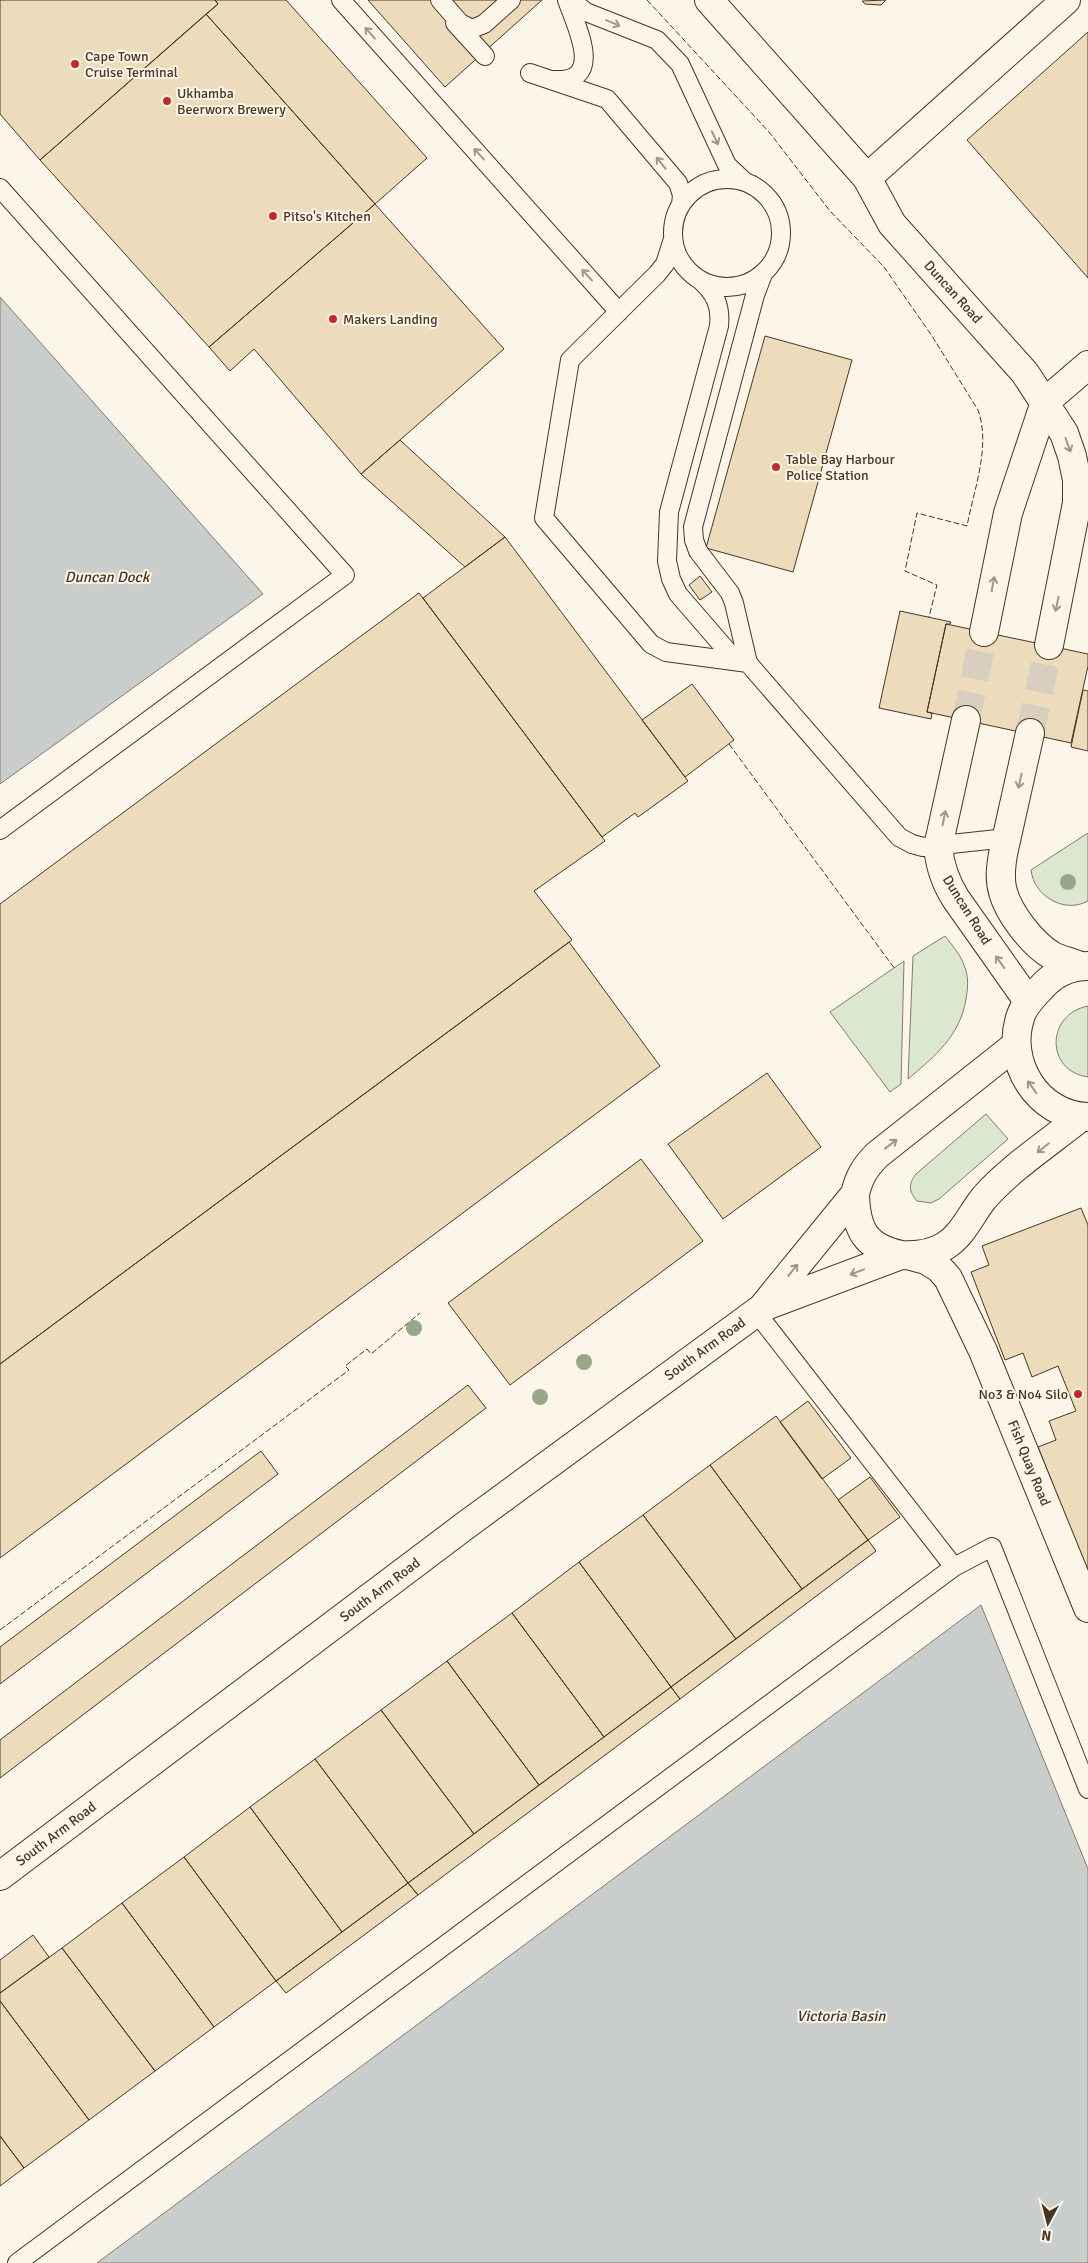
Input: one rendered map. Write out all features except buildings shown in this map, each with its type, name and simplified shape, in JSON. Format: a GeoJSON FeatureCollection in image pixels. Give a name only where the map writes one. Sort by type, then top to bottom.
{"type":"FeatureCollection","features":[{"type":"Feature","properties":{"kind":"street","name":"Duncan Road"},"geometry":{"type":"LineString","coordinates":[[709,0],[867,178],[892,224],[1025,373],[1064,433],[1072,456],[1077,480],[1077,503],[1049,645]]}},
{"type":"Feature","properties":{"kind":"street"},"geometry":{"type":"LineString","coordinates":[[867,178],[1066,0]]}},
{"type":"Feature","properties":{"kind":"street"},"geometry":{"type":"LineString","coordinates":[[984,632],[1008,513],[1045,402],[1088,365]]}},
{"type":"Feature","properties":{"kind":"street","name":"Duncan Road"},"geometry":{"type":"LineString","coordinates":[[966,720],[938,847],[940,865],[947,885],[1028,1001]]}},
{"type":"Feature","properties":{"kind":"street"},"geometry":{"type":"LineString","coordinates":[[1030,734],[1001,867],[1001,881],[1008,904],[1039,947],[1054,956],[1084,966]]}},
{"type":"Feature","properties":{"kind":"street"},"geometry":{"type":"LineString","coordinates":[[1084,966],[1060,972],[1028,1001],[1019,1022],[1016,1045],[1019,1062],[1026,1078],[1036,1093],[1049,1104],[1064,1112],[1084,1117]]}},
{"type":"Feature","properties":{"kind":"street","name":"South Arm Road"},"geometry":{"type":"LineString","coordinates":[[0,1876],[466,1525],[759,1310],[855,1194],[859,1180],[866,1167],[877,1155],[1016,1045]]}},
{"type":"Feature","properties":{"kind":"street","name":"South Arm Road"},"geometry":{"type":"LineString","coordinates":[[759,1310],[906,1255],[933,1252],[946,1245],[957,1236],[984,1198],[1000,1182],[1084,1117]]}},
{"type":"Feature","properties":{"kind":"street","name":"Fish Quay Road"},"geometry":{"type":"LineString","coordinates":[[855,1194],[857,1218],[872,1244],[882,1251],[926,1260],[939,1268],[948,1278],[983,1351],[1088,1608]]}},
{"type":"Feature","properties":{"kind":"lane"},"geometry":{"type":"LineString","coordinates":[[341,0],[620,312]]}},
{"type":"Feature","properties":{"kind":"lane"},"geometry":{"type":"LineString","coordinates":[[435,0],[485,56]]}},
{"type":"Feature","properties":{"kind":"lane"},"geometry":{"type":"LineString","coordinates":[[440,0],[460,23],[472,29],[484,24],[511,0]]}},
{"type":"Feature","properties":{"kind":"lane"},"geometry":{"type":"LineString","coordinates":[[553,80],[564,81],[579,74],[585,61],[585,51],[569,0]]}},
{"type":"Feature","properties":{"kind":"lane"},"geometry":{"type":"LineString","coordinates":[[569,0],[586,12],[657,40],[680,64],[728,166],[745,182],[762,192],[774,206],[780,223],[781,241],[775,259],[763,274],[749,283],[732,287],[715,286],[699,279]]}},
{"type":"Feature","properties":{"kind":"lane"},"geometry":{"type":"LineString","coordinates":[[530,72],[607,99],[616,107],[678,183],[682,195],[681,205],[674,222],[673,239],[665,264],[620,312],[570,360],[544,518],[651,644],[666,652],[742,662]]}},
{"type":"Feature","properties":{"kind":"lane"},"geometry":{"type":"LineString","coordinates":[[681,205],[693,191],[709,182],[726,180],[745,182]]}},
{"type":"Feature","properties":{"kind":"lane"},"geometry":{"type":"LineString","coordinates":[[0,188],[345,575],[0,830]]}},
{"type":"Feature","properties":{"kind":"lane"},"geometry":{"type":"LineString","coordinates":[[673,239],[677,255],[686,268],[711,290],[718,301],[720,313],[720,326],[669,512],[667,562],[671,579],[678,594],[742,662],[899,837],[918,846],[938,847],[1007,838]]}},
{"type":"Feature","properties":{"kind":"lane"},"geometry":{"type":"LineString","coordinates":[[742,662],[734,603],[730,592],[698,551],[694,540],[693,527],[763,274]]}},
{"type":"Feature","properties":{"kind":"lane"},"geometry":{"type":"LineString","coordinates":[[759,1310],[954,1567]]}},
{"type":"Feature","properties":{"kind":"lane"},"geometry":{"type":"LineString","coordinates":[[17,2263],[954,1567],[992,1547],[1088,1789]]}},
{"type":"Feature","properties":{"kind":"green space"},"geometry":{"type":"Polygon","coordinates":[[[1088,833],[1088,901],[1079,904],[1060,904],[1044,895],[1038,888],[1031,870],[1088,833]]]}},
{"type":"Feature","properties":{"kind":"green space"},"geometry":{"type":"Polygon","coordinates":[[[945,936],[956,950],[967,974],[968,982],[963,1012],[952,1035],[945,1044],[908,1079],[913,956],[945,936]]]}},
{"type":"Feature","properties":{"kind":"green space"},"geometry":{"type":"Polygon","coordinates":[[[904,961],[901,1084],[890,1092],[830,1012],[904,961]]]}},
{"type":"Feature","properties":{"kind":"green space"},"geometry":{"type":"Polygon","coordinates":[[[1088,1006],[1088,1077],[1074,1073],[1064,1065],[1058,1054],[1056,1042],[1058,1030],[1064,1020],[1074,1011],[1088,1006]]]}},
{"type":"Feature","properties":{"kind":"green space"},"geometry":{"type":"Polygon","coordinates":[[[986,1114],[1008,1139],[939,1199],[931,1203],[917,1201],[910,1188],[916,1174],[986,1114]]]}},
{"type":"Feature","properties":{"kind":"water","name":"Duncan Dock"},"geometry":{"type":"Polygon","coordinates":[[[0,297],[263,594],[0,784],[0,297]]]}},
{"type":"Feature","properties":{"kind":"water","name":"Victoria Basin"},"geometry":{"type":"Polygon","coordinates":[[[981,1605],[1088,1869],[1088,2263],[97,2263],[981,1605]]]}},
{"type":"Feature","properties":{"kind":"tunnel"},"geometry":{"type":"LineString","coordinates":[[966,720],[984,632]]}},
{"type":"Feature","properties":{"kind":"tunnel"},"geometry":{"type":"LineString","coordinates":[[1030,733],[1049,645]]}},
{"type":"Feature","properties":{"kind":"fence"},"geometry":{"type":"LineString","coordinates":[[647,0],[769,132],[830,211],[884,267],[932,336],[978,410],[982,424],[982,453],[967,526],[917,513],[905,571],[937,585],[929,617]]}},
{"type":"Feature","properties":{"kind":"fence"},"geometry":{"type":"LineString","coordinates":[[729,744],[895,969]]}},
{"type":"Feature","properties":{"kind":"fence"},"geometry":{"type":"LineString","coordinates":[[0,1630],[349,1370],[345,1366],[367,1349],[371,1354],[420,1313]]}},
{"type":"Feature","properties":{"kind":"place","name":"Cape Town Cruise Terminal"},"geometry":{"type":"Point","coordinates":[75,64]}},
{"type":"Feature","properties":{"kind":"place","name":"Ukhamba Beerworx Brewery"},"geometry":{"type":"Point","coordinates":[167,101]}},
{"type":"Feature","properties":{"kind":"place","name":"Pitso's Kitchen"},"geometry":{"type":"Point","coordinates":[273,216]}},
{"type":"Feature","properties":{"kind":"place","name":"Makers Landing"},"geometry":{"type":"Point","coordinates":[333,319]}},
{"type":"Feature","properties":{"kind":"place","name":"Table Bay Harbour Police Station"},"geometry":{"type":"Point","coordinates":[776,467]}},
{"type":"Feature","properties":{"kind":"place","name":"No3 & No4 Silo"},"geometry":{"type":"Point","coordinates":[1078,1394]}}]}
